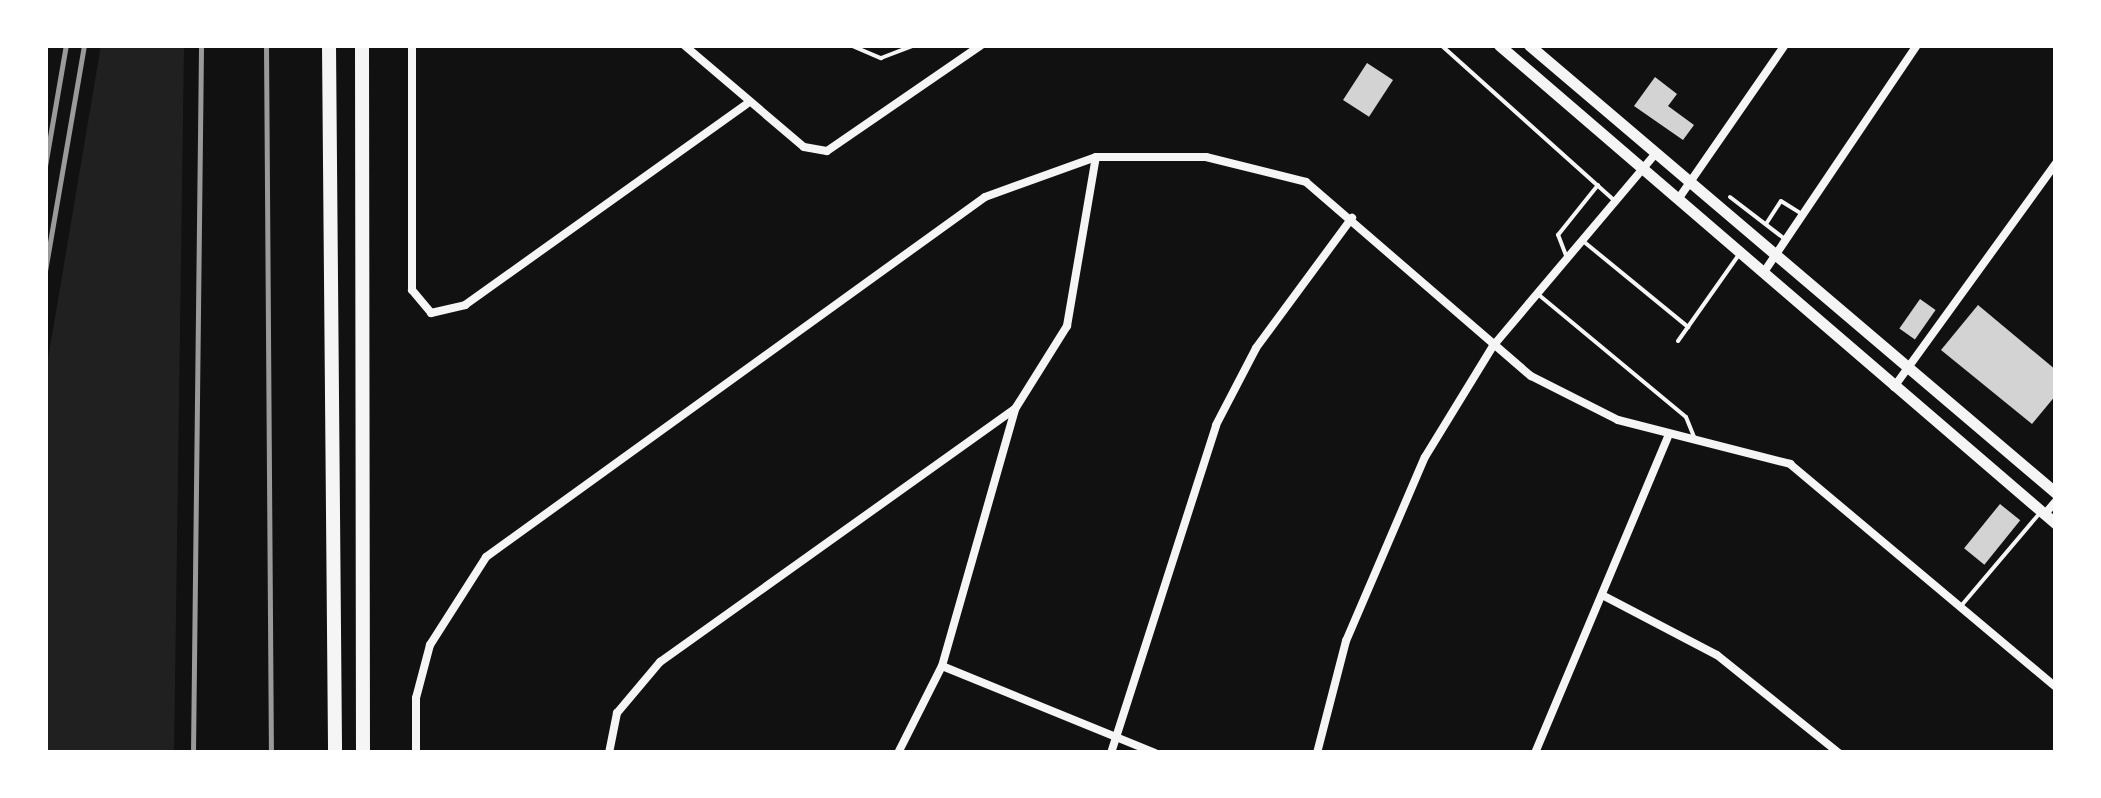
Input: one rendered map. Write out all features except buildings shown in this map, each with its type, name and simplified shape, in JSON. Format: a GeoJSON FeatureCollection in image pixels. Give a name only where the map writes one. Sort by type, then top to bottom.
{"type":"FeatureCollection","features":[{"type":"Feature","properties":{"kind":"highway"},"geometry":{"type":"LineString","coordinates":[[329,45],[335,753]]}},
{"type":"Feature","properties":{"kind":"highway"},"geometry":{"type":"LineString","coordinates":[[364,753],[365,45]]}},
{"type":"Feature","properties":{"kind":"main road"},"geometry":{"type":"LineString","coordinates":[[1498,45],[2056,524]]}},
{"type":"Feature","properties":{"kind":"main road"},"geometry":{"type":"LineString","coordinates":[[1533,46],[2056,492]]}},
{"type":"Feature","properties":{"kind":"street"},"geometry":{"type":"LineString","coordinates":[[412,45],[412,290],[431,312],[465,305],[747,104]]}},
{"type":"Feature","properties":{"kind":"street"},"geometry":{"type":"LineString","coordinates":[[684,45],[747,104],[787,133],[827,151],[980,45]]}},
{"type":"Feature","properties":{"kind":"street"},"geometry":{"type":"LineString","coordinates":[[1679,198],[1785,45]]}},
{"type":"Feature","properties":{"kind":"street"},"geometry":{"type":"LineString","coordinates":[[1764,272],[1916,45]]}},
{"type":"Feature","properties":{"kind":"street"},"geometry":{"type":"LineString","coordinates":[[1522,65],[1533,46]]}},
{"type":"Feature","properties":{"kind":"street"},"geometry":{"type":"LineString","coordinates":[[1317,753],[1381,549],[1493,346],[1656,152]]}},
{"type":"Feature","properties":{"kind":"street"},"geometry":{"type":"LineString","coordinates":[[898,753],[942,666],[1015,408],[1068,326],[1096,157]]}},
{"type":"Feature","properties":{"kind":"street"},"geometry":{"type":"LineString","coordinates":[[416,753],[416,698],[430,645],[486,557],[985,197],[1096,157],[1259,164],[1306,182],[1352,218],[1493,346],[1618,420],[1790,464],[2056,687]]}},
{"type":"Feature","properties":{"kind":"street"},"geometry":{"type":"LineString","coordinates":[[1894,388],[2056,162]]}},
{"type":"Feature","properties":{"kind":"street"},"geometry":{"type":"LineString","coordinates":[[1111,753],[1216,424],[1266,333],[1352,218]]}},
{"type":"Feature","properties":{"kind":"street"},"geometry":{"type":"LineString","coordinates":[[609,753],[617,714],[660,662],[1015,408]]}},
{"type":"Feature","properties":{"kind":"street"},"geometry":{"type":"LineString","coordinates":[[1535,753],[1669,434]]}},
{"type":"Feature","properties":{"kind":"street"},"geometry":{"type":"LineString","coordinates":[[2042,513],[2056,501]]}},
{"type":"Feature","properties":{"kind":"street"},"geometry":{"type":"LineString","coordinates":[[1604,596],[1717,655],[1839,753]]}},
{"type":"Feature","properties":{"kind":"street"},"geometry":{"type":"LineString","coordinates":[[942,666],[1155,753]]}},
{"type":"Feature","properties":{"kind":"lane"},"geometry":{"type":"LineString","coordinates":[[850,45],[882,58],[915,45]]}},
{"type":"Feature","properties":{"kind":"lane"},"geometry":{"type":"LineString","coordinates":[[1441,45],[1615,201]]}},
{"type":"Feature","properties":{"kind":"lane"},"geometry":{"type":"LineString","coordinates":[[1568,258],[1558,235],[1598,185]]}},
{"type":"Feature","properties":{"kind":"lane"},"geometry":{"type":"LineString","coordinates":[[1730,197],[1786,240]]}},
{"type":"Feature","properties":{"kind":"lane"},"geometry":{"type":"LineString","coordinates":[[1766,224],[1781,201],[1802,214]]}},
{"type":"Feature","properties":{"kind":"lane"},"geometry":{"type":"LineString","coordinates":[[1582,240],[1688,327]]}},
{"type":"Feature","properties":{"kind":"lane"},"geometry":{"type":"LineString","coordinates":[[1678,342],[1741,252]]}},
{"type":"Feature","properties":{"kind":"lane"},"geometry":{"type":"LineString","coordinates":[[1538,294],[1686,418],[1695,440]]}},
{"type":"Feature","properties":{"kind":"lane"},"geometry":{"type":"LineString","coordinates":[[1961,606],[2042,513]]}},
{"type":"Feature","properties":{"kind":"shaded area"},"geometry":{"type":"Polygon","coordinates":[[[101,45],[184,45],[174,753],[45,753],[45,377],[101,45]]]}},
{"type":"Feature","properties":{"kind":"railway"},"geometry":{"type":"LineString","coordinates":[[45,166],[66,45]]}},
{"type":"Feature","properties":{"kind":"railway"},"geometry":{"type":"LineString","coordinates":[[45,271],[84,45]]}},
{"type":"Feature","properties":{"kind":"railway"},"geometry":{"type":"LineString","coordinates":[[193,753],[201,45]]}},
{"type":"Feature","properties":{"kind":"railway"},"geometry":{"type":"LineString","coordinates":[[266,45],[271,753]]}}]}
